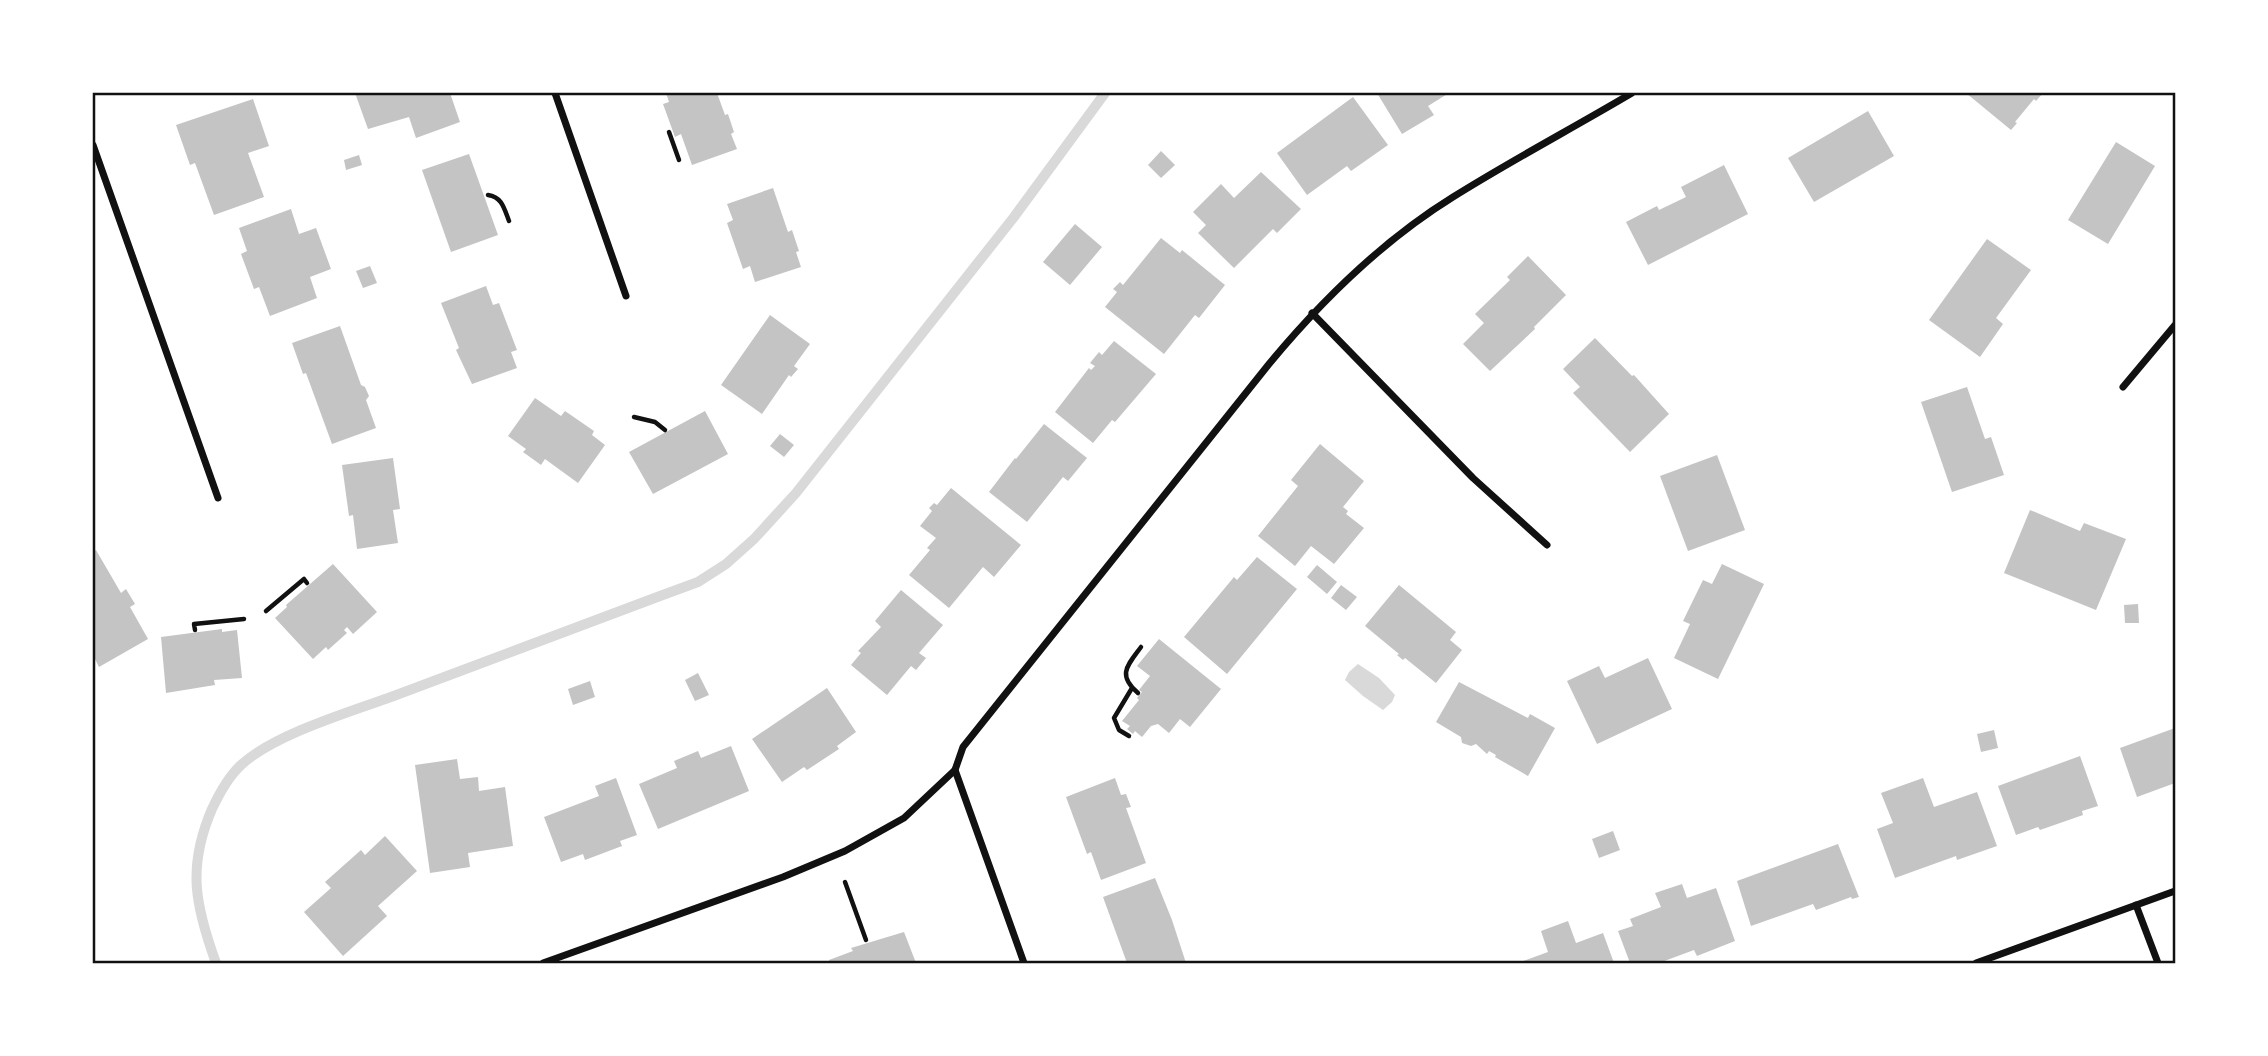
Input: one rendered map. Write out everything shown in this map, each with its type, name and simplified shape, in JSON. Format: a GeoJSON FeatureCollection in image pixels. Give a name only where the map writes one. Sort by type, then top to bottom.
{"type":"FeatureCollection","features":[{"type":"Feature","properties":{"kind":"street"},"geometry":{"type":"LineString","coordinates":[[555,93],[626,296]]}},
{"type":"Feature","properties":{"kind":"street"},"geometry":{"type":"LineString","coordinates":[[543,963],[783,877],[845,851],[904,818],[955,770],[963,747],[1269,363],[1312,313],[1372,258],[1451,198],[1632,93]]}},
{"type":"Feature","properties":{"kind":"street"},"geometry":{"type":"LineString","coordinates":[[93,145],[218,498]]}},
{"type":"Feature","properties":{"kind":"street"},"geometry":{"type":"LineString","coordinates":[[1312,313],[1474,478],[1547,545]]}},
{"type":"Feature","properties":{"kind":"street"},"geometry":{"type":"LineString","coordinates":[[2123,387],[2175,325]]}},
{"type":"Feature","properties":{"kind":"street"},"geometry":{"type":"LineString","coordinates":[[955,770],[1024,963]]}},
{"type":"Feature","properties":{"kind":"street"},"geometry":{"type":"LineString","coordinates":[[1976,963],[2175,891]]}},
{"type":"Feature","properties":{"kind":"street"},"geometry":{"type":"LineString","coordinates":[[2136,905],[2158,963]]}},
{"type":"Feature","properties":{"kind":"path"},"geometry":{"type":"LineString","coordinates":[[669,132],[679,160]]}},
{"type":"Feature","properties":{"kind":"path"},"geometry":{"type":"LineString","coordinates":[[488,195],[502,203],[509,221]]}},
{"type":"Feature","properties":{"kind":"path"},"geometry":{"type":"LineString","coordinates":[[634,417],[655,422],[665,430]]}},
{"type":"Feature","properties":{"kind":"path"},"geometry":{"type":"LineString","coordinates":[[267,611],[304,579],[307,583]]}},
{"type":"Feature","properties":{"kind":"path"},"geometry":{"type":"LineString","coordinates":[[194,630],[194,624],[244,620]]}},
{"type":"Feature","properties":{"kind":"path"},"geometry":{"type":"LineString","coordinates":[[1138,693],[1126,678],[1126,672],[1127,666],[1141,648]]}},
{"type":"Feature","properties":{"kind":"path"},"geometry":{"type":"LineString","coordinates":[[1129,736],[1119,730],[1114,718],[1132,688]]}},
{"type":"Feature","properties":{"kind":"path"},"geometry":{"type":"LineString","coordinates":[[845,882],[866,940]]}},
{"type":"Feature","properties":{"kind":"shaded area"},"geometry":{"type":"Polygon","coordinates":[[[1358,664],[1379,678],[1395,695],[1383,710],[1345,680],[1358,664]]]}},
{"type":"Feature","properties":{"kind":"building"},"geometry":{"type":"Polygon","coordinates":[[[355,93],[450,93],[460,122],[416,138],[409,117],[368,129],[355,93]]]}},
{"type":"Feature","properties":{"kind":"building"},"geometry":{"type":"Polygon","coordinates":[[[666,93],[717,93],[725,115],[728,114],[737,149],[692,165],[681,134],[675,137],[663,104],[669,102],[666,93]]]}},
{"type":"Feature","properties":{"kind":"building"},"geometry":{"type":"Polygon","coordinates":[[[1377,93],[1449,93],[1428,106],[1434,115],[1402,134],[1377,93]]]}},
{"type":"Feature","properties":{"kind":"building"},"geometry":{"type":"Polygon","coordinates":[[[1966,93],[2043,93],[2036,101],[2034,99],[2011,130],[1966,93]]]}},
{"type":"Feature","properties":{"kind":"building"},"geometry":{"type":"Polygon","coordinates":[[[1353,97],[1388,145],[1351,171],[1347,166],[1307,195],[1277,153],[1353,97]]]}},
{"type":"Feature","properties":{"kind":"building"},"geometry":{"type":"Polygon","coordinates":[[[253,99],[269,146],[248,153],[264,197],[214,215],[195,163],[190,165],[176,125],[253,99]]]}},
{"type":"Feature","properties":{"kind":"building"},"geometry":{"type":"Polygon","coordinates":[[[1868,111],[1894,156],[1814,202],[1788,158],[1868,111]]]}},
{"type":"Feature","properties":{"kind":"building"},"geometry":{"type":"Polygon","coordinates":[[[2116,142],[2155,166],[2108,244],[2068,220],[2116,142]]]}},
{"type":"Feature","properties":{"kind":"building"},"geometry":{"type":"Polygon","coordinates":[[[1161,151],[1175,165],[1161,178],[1148,165],[1161,151]]]}},
{"type":"Feature","properties":{"kind":"building"},"geometry":{"type":"Polygon","coordinates":[[[469,154],[498,235],[451,252],[422,170],[469,154]]]}},
{"type":"Feature","properties":{"kind":"building"},"geometry":{"type":"Polygon","coordinates":[[[359,155],[362,165],[346,170],[344,160],[359,155]]]}},
{"type":"Feature","properties":{"kind":"building"},"geometry":{"type":"Polygon","coordinates":[[[1724,165],[1748,214],[1648,265],[1626,222],[1657,206],[1659,210],[1686,197],[1681,187],[1724,165]]]}},
{"type":"Feature","properties":{"kind":"building"},"geometry":{"type":"Polygon","coordinates":[[[1261,172],[1301,209],[1277,233],[1273,229],[1234,268],[1198,233],[1206,225],[1193,212],[1221,184],[1234,198],[1261,172]]]}},
{"type":"Feature","properties":{"kind":"building"},"geometry":{"type":"Polygon","coordinates":[[[773,188],[788,232],[792,230],[801,267],[755,282],[750,266],[743,269],[727,223],[733,220],[727,204],[773,188]]]}},
{"type":"Feature","properties":{"kind":"building"},"geometry":{"type":"Polygon","coordinates":[[[291,209],[299,234],[316,228],[331,269],[310,277],[317,298],[270,316],[259,287],[254,289],[241,254],[247,251],[239,228],[291,209]]]}},
{"type":"Feature","properties":{"kind":"building"},"geometry":{"type":"Polygon","coordinates":[[[1075,224],[1102,247],[1070,285],[1043,262],[1075,224]]]}},
{"type":"Feature","properties":{"kind":"building"},"geometry":{"type":"Polygon","coordinates":[[[1161,238],[1180,253],[1182,250],[1225,285],[1199,318],[1195,315],[1164,354],[1105,307],[1117,292],[1113,289],[1120,282],[1123,285],[1161,238]]]}},
{"type":"Feature","properties":{"kind":"building"},"geometry":{"type":"Polygon","coordinates":[[[1987,239],[2031,270],[1996,318],[2003,324],[1980,357],[1929,320],[1987,239]]]}},
{"type":"Feature","properties":{"kind":"building"},"geometry":{"type":"Polygon","coordinates":[[[1528,256],[1566,295],[1535,329],[1490,371],[1463,344],[1484,323],[1475,314],[1510,280],[1507,277],[1528,256]]]}},
{"type":"Feature","properties":{"kind":"building"},"geometry":{"type":"Polygon","coordinates":[[[370,266],[377,283],[363,288],[356,271],[370,266]]]}},
{"type":"Feature","properties":{"kind":"building"},"geometry":{"type":"Polygon","coordinates":[[[486,286],[493,305],[499,303],[517,350],[511,352],[517,368],[472,384],[456,350],[459,348],[441,303],[486,286]]]}},
{"type":"Feature","properties":{"kind":"building"},"geometry":{"type":"Polygon","coordinates":[[[770,315],[810,344],[794,366],[798,369],[791,377],[789,375],[762,414],[721,385],[770,315]]]}},
{"type":"Feature","properties":{"kind":"building"},"geometry":{"type":"Polygon","coordinates":[[[340,326],[361,385],[369,396],[366,400],[376,428],[332,444],[292,343],[340,326]]]}},
{"type":"Feature","properties":{"kind":"building"},"geometry":{"type":"Polygon","coordinates":[[[1595,338],[1632,376],[1634,375],[1669,414],[1630,452],[1573,393],[1580,387],[1563,369],[1595,338]]]}},
{"type":"Feature","properties":{"kind":"building"},"geometry":{"type":"Polygon","coordinates":[[[1114,341],[1156,374],[1093,443],[1055,412],[1089,368],[1091,370],[1095,366],[1090,363],[1099,352],[1102,355],[1114,341]]]}},
{"type":"Feature","properties":{"kind":"building"},"geometry":{"type":"Polygon","coordinates":[[[1967,387],[1985,439],[1991,437],[2004,475],[1952,492],[1921,402],[1967,387]]]}},
{"type":"Feature","properties":{"kind":"building"},"geometry":{"type":"Polygon","coordinates":[[[535,398],[561,416],[565,411],[594,431],[592,435],[605,445],[578,483],[545,459],[541,465],[523,452],[526,449],[508,436],[535,398]]]}},
{"type":"Feature","properties":{"kind":"building"},"geometry":{"type":"Polygon","coordinates":[[[705,411],[728,454],[653,494],[629,452],[705,411]]]}},
{"type":"Feature","properties":{"kind":"building"},"geometry":{"type":"Polygon","coordinates":[[[1044,424],[1087,458],[1068,481],[1063,477],[1027,522],[989,492],[1044,424]]]}},
{"type":"Feature","properties":{"kind":"building"},"geometry":{"type":"Polygon","coordinates":[[[780,434],[794,445],[784,457],[770,446],[780,434]]]}},
{"type":"Feature","properties":{"kind":"building"},"geometry":{"type":"Polygon","coordinates":[[[1320,444],[1364,481],[1343,507],[1348,511],[1346,514],[1364,528],[1334,564],[1311,546],[1295,566],[1258,536],[1298,486],[1291,480],[1320,444]]]}},
{"type":"Feature","properties":{"kind":"building"},"geometry":{"type":"Polygon","coordinates":[[[1717,455],[1745,530],[1688,551],[1660,476],[1717,455]]]}},
{"type":"Feature","properties":{"kind":"building"},"geometry":{"type":"Polygon","coordinates":[[[393,458],[400,509],[393,510],[398,543],[357,549],[342,465],[393,458]]]}},
{"type":"Feature","properties":{"kind":"building"},"geometry":{"type":"Polygon","coordinates":[[[951,488],[1021,545],[994,577],[983,567],[949,608],[909,575],[930,550],[927,548],[936,538],[920,526],[932,511],[929,508],[934,503],[937,505],[951,488]]]}},
{"type":"Feature","properties":{"kind":"building"},"geometry":{"type":"Polygon","coordinates":[[[2030,510],[2080,531],[2084,523],[2126,539],[2096,610],[2004,573],[2030,510]]]}},
{"type":"Feature","properties":{"kind":"building"},"geometry":{"type":"Polygon","coordinates":[[[96,550],[121,593],[126,589],[135,604],[130,607],[148,639],[99,667],[93,655],[93,552],[96,550]]]}},
{"type":"Feature","properties":{"kind":"building"},"geometry":{"type":"Polygon","coordinates":[[[1257,557],[1297,589],[1227,674],[1184,637],[1234,577],[1237,580],[1257,557]]]}},
{"type":"Feature","properties":{"kind":"building"},"geometry":{"type":"Polygon","coordinates":[[[333,564],[377,612],[353,634],[347,627],[344,630],[347,633],[313,659],[275,618],[333,564]]]}},
{"type":"Feature","properties":{"kind":"building"},"geometry":{"type":"Polygon","coordinates":[[[1722,564],[1764,584],[1718,679],[1674,658],[1690,624],[1683,621],[1703,580],[1712,584],[1722,564]]]}},
{"type":"Feature","properties":{"kind":"building"},"geometry":{"type":"Polygon","coordinates":[[[1317,565],[1337,582],[1327,594],[1307,577],[1317,565]]]}},
{"type":"Feature","properties":{"kind":"building"},"geometry":{"type":"Polygon","coordinates":[[[1341,585],[1357,597],[1346,610],[1331,598],[1341,585]]]}},
{"type":"Feature","properties":{"kind":"building"},"geometry":{"type":"Polygon","coordinates":[[[1399,585],[1456,632],[1450,640],[1462,650],[1436,683],[1405,658],[1403,660],[1365,626],[1399,585]]]}},
{"type":"Feature","properties":{"kind":"building"},"geometry":{"type":"Polygon","coordinates":[[[901,590],[943,625],[919,653],[926,658],[916,670],[911,666],[887,695],[851,665],[861,653],[858,651],[881,627],[875,621],[901,590]]]}},
{"type":"Feature","properties":{"kind":"building"},"geometry":{"type":"Polygon","coordinates":[[[2138,604],[2139,623],[2125,623],[2124,605],[2138,604]]]}},
{"type":"Feature","properties":{"kind":"building"},"geometry":{"type":"Polygon","coordinates":[[[222,629],[222,632],[237,630],[242,678],[214,680],[215,685],[166,693],[161,637],[222,629]]]}},
{"type":"Feature","properties":{"kind":"building"},"geometry":{"type":"Polygon","coordinates":[[[1159,639],[1221,689],[1190,727],[1180,719],[1169,733],[1158,724],[1151,726],[1142,737],[1135,731],[1133,734],[1127,729],[1130,726],[1122,721],[1139,700],[1137,698],[1142,692],[1139,690],[1150,676],[1137,666],[1159,639]]]}},
{"type":"Feature","properties":{"kind":"building"},"geometry":{"type":"Polygon","coordinates":[[[1648,658],[1672,709],[1597,744],[1567,681],[1599,666],[1605,678],[1648,658]]]}},
{"type":"Feature","properties":{"kind":"building"},"geometry":{"type":"Polygon","coordinates":[[[698,673],[709,695],[695,701],[685,680],[698,673]]]}},
{"type":"Feature","properties":{"kind":"building"},"geometry":{"type":"Polygon","coordinates":[[[590,681],[595,697],[573,705],[568,689],[590,681]]]}},
{"type":"Feature","properties":{"kind":"building"},"geometry":{"type":"Polygon","coordinates":[[[1459,682],[1528,718],[1530,714],[1555,728],[1528,776],[1489,751],[1487,754],[1476,744],[1471,746],[1462,743],[1461,737],[1436,722],[1459,682]]]}},
{"type":"Feature","properties":{"kind":"building"},"geometry":{"type":"Polygon","coordinates":[[[827,688],[856,732],[837,746],[839,749],[807,770],[804,767],[782,782],[752,739],[827,688]]]}},
{"type":"Feature","properties":{"kind":"building"},"geometry":{"type":"Polygon","coordinates":[[[2175,728],[2175,783],[2137,797],[2120,748],[2175,728]]]}},
{"type":"Feature","properties":{"kind":"building"},"geometry":{"type":"Polygon","coordinates":[[[1994,730],[1998,748],[1981,752],[1977,734],[1994,730]]]}},
{"type":"Feature","properties":{"kind":"building"},"geometry":{"type":"Polygon","coordinates":[[[731,746],[749,791],[658,829],[639,784],[677,768],[674,761],[698,751],[701,758],[731,746]]]}},
{"type":"Feature","properties":{"kind":"building"},"geometry":{"type":"Polygon","coordinates":[[[2080,756],[2098,806],[2082,811],[2083,815],[2016,835],[1998,786],[2080,756]]]}},
{"type":"Feature","properties":{"kind":"building"},"geometry":{"type":"Polygon","coordinates":[[[457,759],[460,779],[478,777],[479,791],[505,787],[513,846],[468,853],[470,867],[430,873],[415,765],[457,759]]]}},
{"type":"Feature","properties":{"kind":"building"},"geometry":{"type":"Polygon","coordinates":[[[616,778],[637,835],[620,841],[622,846],[585,860],[583,854],[561,862],[544,817],[599,796],[595,786],[616,778]]]}},
{"type":"Feature","properties":{"kind":"building"},"geometry":{"type":"Polygon","coordinates":[[[1115,778],[1121,795],[1126,794],[1131,807],[1126,808],[1146,863],[1101,880],[1091,852],[1087,854],[1066,797],[1115,778]]]}},
{"type":"Feature","properties":{"kind":"building"},"geometry":{"type":"Polygon","coordinates":[[[1923,778],[1934,807],[1977,792],[1997,846],[1957,860],[1956,856],[1895,878],[1877,829],[1893,823],[1881,793],[1923,778]]]}},
{"type":"Feature","properties":{"kind":"building"},"geometry":{"type":"Polygon","coordinates":[[[1613,831],[1620,850],[1599,858],[1592,839],[1613,831]]]}},
{"type":"Feature","properties":{"kind":"building"},"geometry":{"type":"Polygon","coordinates":[[[385,836],[417,871],[378,906],[387,916],[343,956],[304,912],[331,888],[325,882],[361,850],[365,855],[385,836]]]}},
{"type":"Feature","properties":{"kind":"building"},"geometry":{"type":"Polygon","coordinates":[[[1838,844],[1859,897],[1851,897],[1816,910],[1813,904],[1751,926],[1737,881],[1838,844]]]}},
{"type":"Feature","properties":{"kind":"building"},"geometry":{"type":"Polygon","coordinates":[[[1155,878],[1186,963],[1127,963],[1103,897],[1155,878]]]}},
{"type":"Feature","properties":{"kind":"building"},"geometry":{"type":"Polygon","coordinates":[[[1682,884],[1687,898],[1716,888],[1735,941],[1697,956],[1694,950],[1659,963],[1630,963],[1618,931],[1633,926],[1630,919],[1661,907],[1655,893],[1682,884]]]}},
{"type":"Feature","properties":{"kind":"building"},"geometry":{"type":"Polygon","coordinates":[[[1568,921],[1576,943],[1603,933],[1614,963],[1518,963],[1548,952],[1541,931],[1568,921]]]}},
{"type":"Feature","properties":{"kind":"building"},"geometry":{"type":"Polygon","coordinates":[[[904,932],[916,963],[830,963],[829,960],[853,951],[851,948],[904,932]]]}},
{"type":"Feature","properties":{"kind":"waterway"},"geometry":{"type":"LineString","coordinates":[[216,963],[199,904],[199,849],[212,809],[232,774],[241,765],[272,744],[312,725],[698,582],[726,564],[754,539],[796,493],[1014,217],[1105,93]]}}]}
